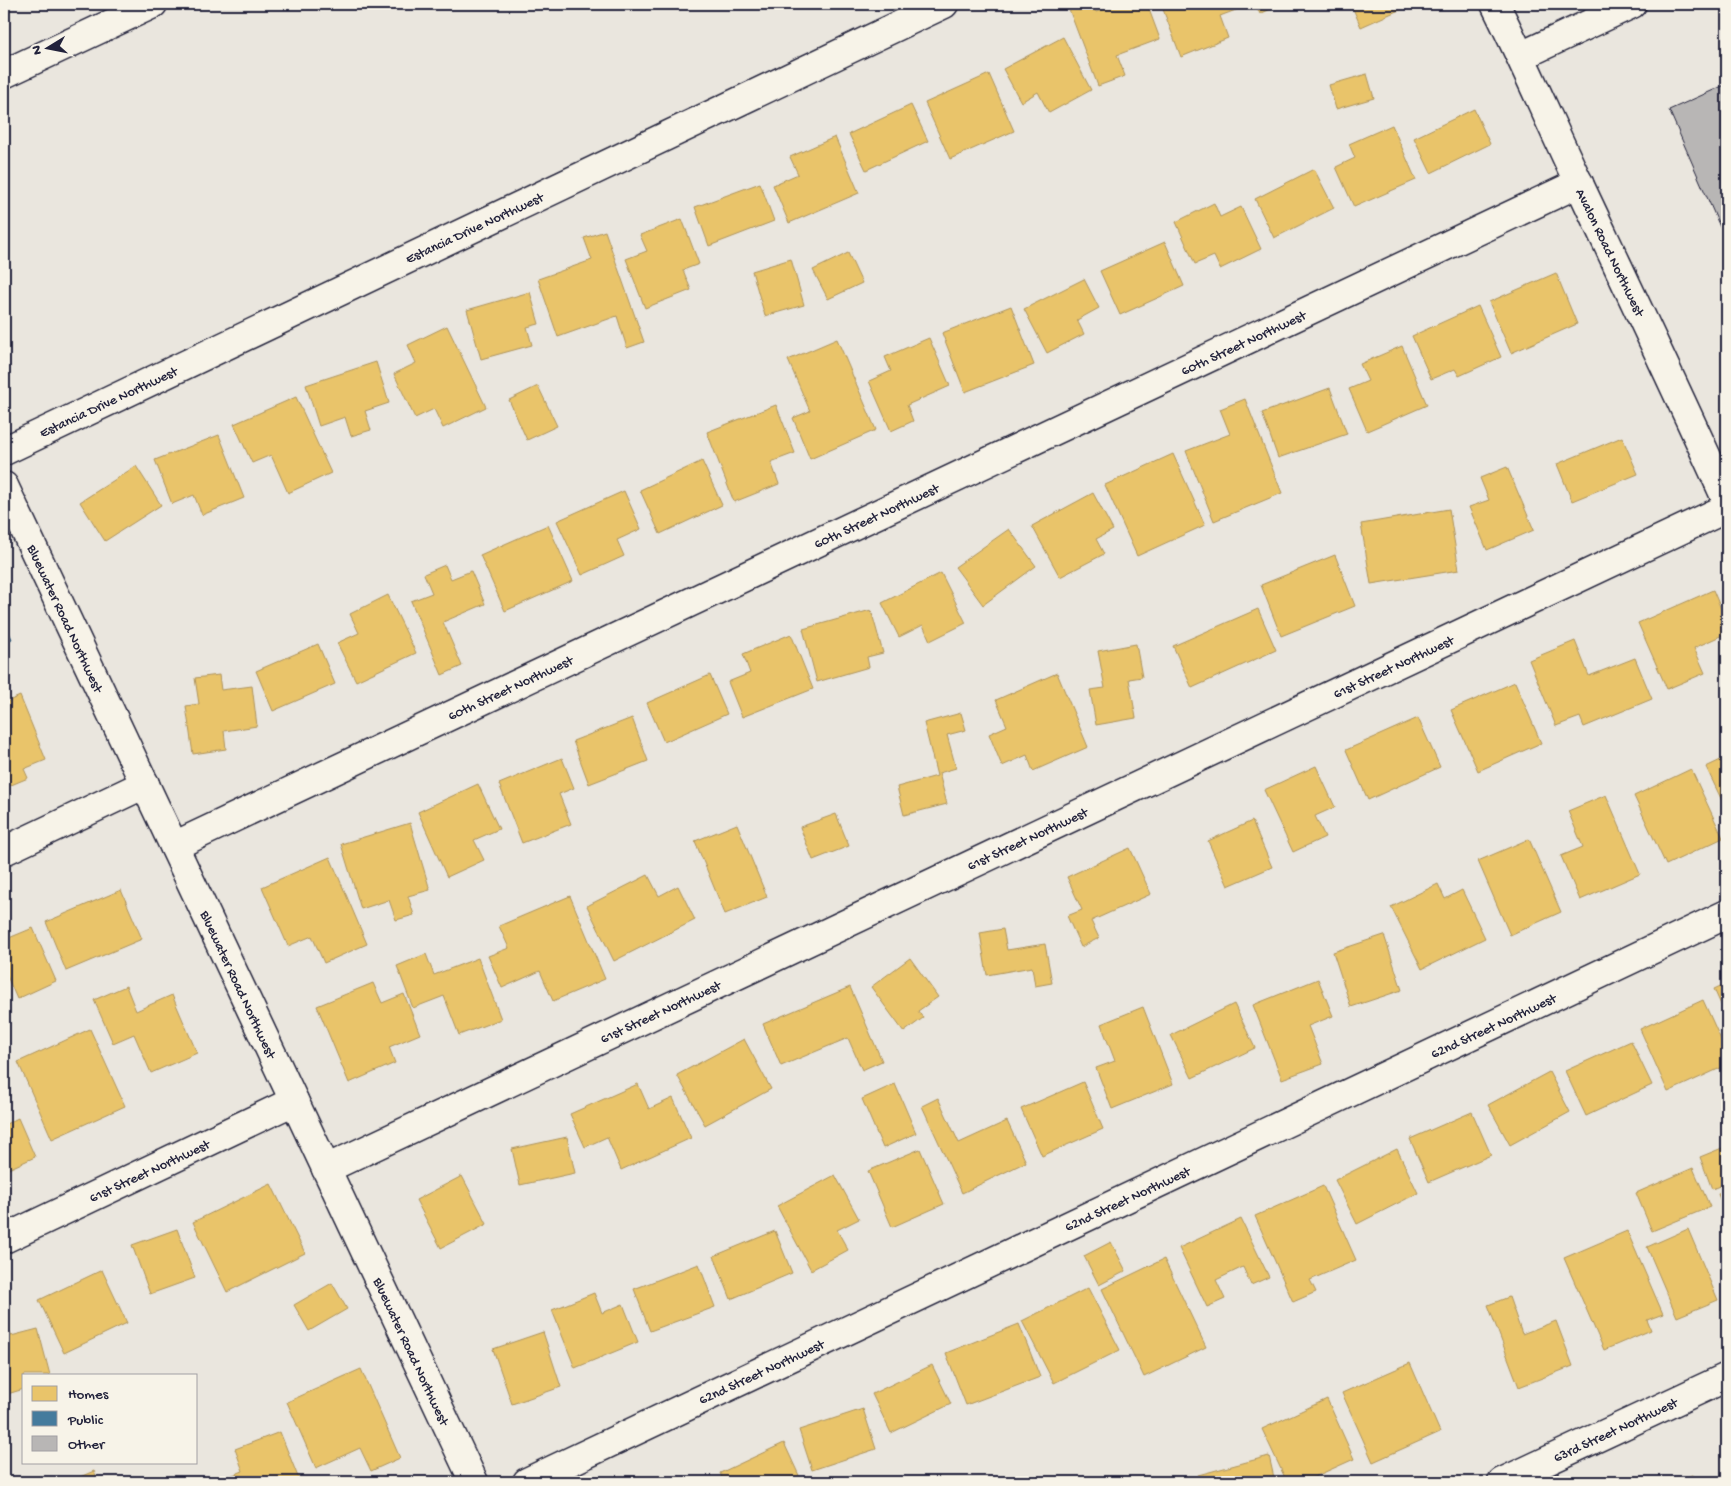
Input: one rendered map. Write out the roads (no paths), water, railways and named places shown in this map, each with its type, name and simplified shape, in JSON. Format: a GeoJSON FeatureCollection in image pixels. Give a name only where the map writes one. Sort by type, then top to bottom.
{"type":"FeatureCollection","features":[{"type":"Feature","properties":{"kind":"street"},"geometry":{"type":"LineString","coordinates":[[4,74],[153,4]]}},
{"type":"Feature","properties":{"kind":"street","name":"Estancia Drive Northwest"},"geometry":{"type":"LineString","coordinates":[[4,450],[944,4]]}},
{"type":"Feature","properties":{"kind":"street","name":"Avalon Road Northwest"},"geometry":{"type":"LineString","coordinates":[[1495,4],[1655,343],[1727,501]]}},
{"type":"Feature","properties":{"kind":"street"},"geometry":{"type":"LineString","coordinates":[[1521,56],[1632,4]]}},
{"type":"Feature","properties":{"kind":"street","name":"60th Street Northwest"},"geometry":{"type":"LineString","coordinates":[[174,846],[1579,184]]}},
{"type":"Feature","properties":{"kind":"street","name":"Bluewater Road Northwest"},"geometry":{"type":"LineString","coordinates":[[4,486],[474,1482]]}},
{"type":"Feature","properties":{"kind":"street","name":"61st Street Northwest"},"geometry":{"type":"LineString","coordinates":[[326,1169],[1727,508]]}},
{"type":"Feature","properties":{"kind":"street"},"geometry":{"type":"LineString","coordinates":[[4,851],[145,784]]}},
{"type":"Feature","properties":{"kind":"street","name":"62nd Street Northwest"},"geometry":{"type":"LineString","coordinates":[[527,1482],[1727,914]]}},
{"type":"Feature","properties":{"kind":"street","name":"61st Street Northwest"},"geometry":{"type":"LineString","coordinates":[[4,1239],[294,1101]]}},
{"type":"Feature","properties":{"kind":"street","name":"63rd Street Northwest"},"geometry":{"type":"LineString","coordinates":[[1502,1482],[1727,1377]]}}]}
